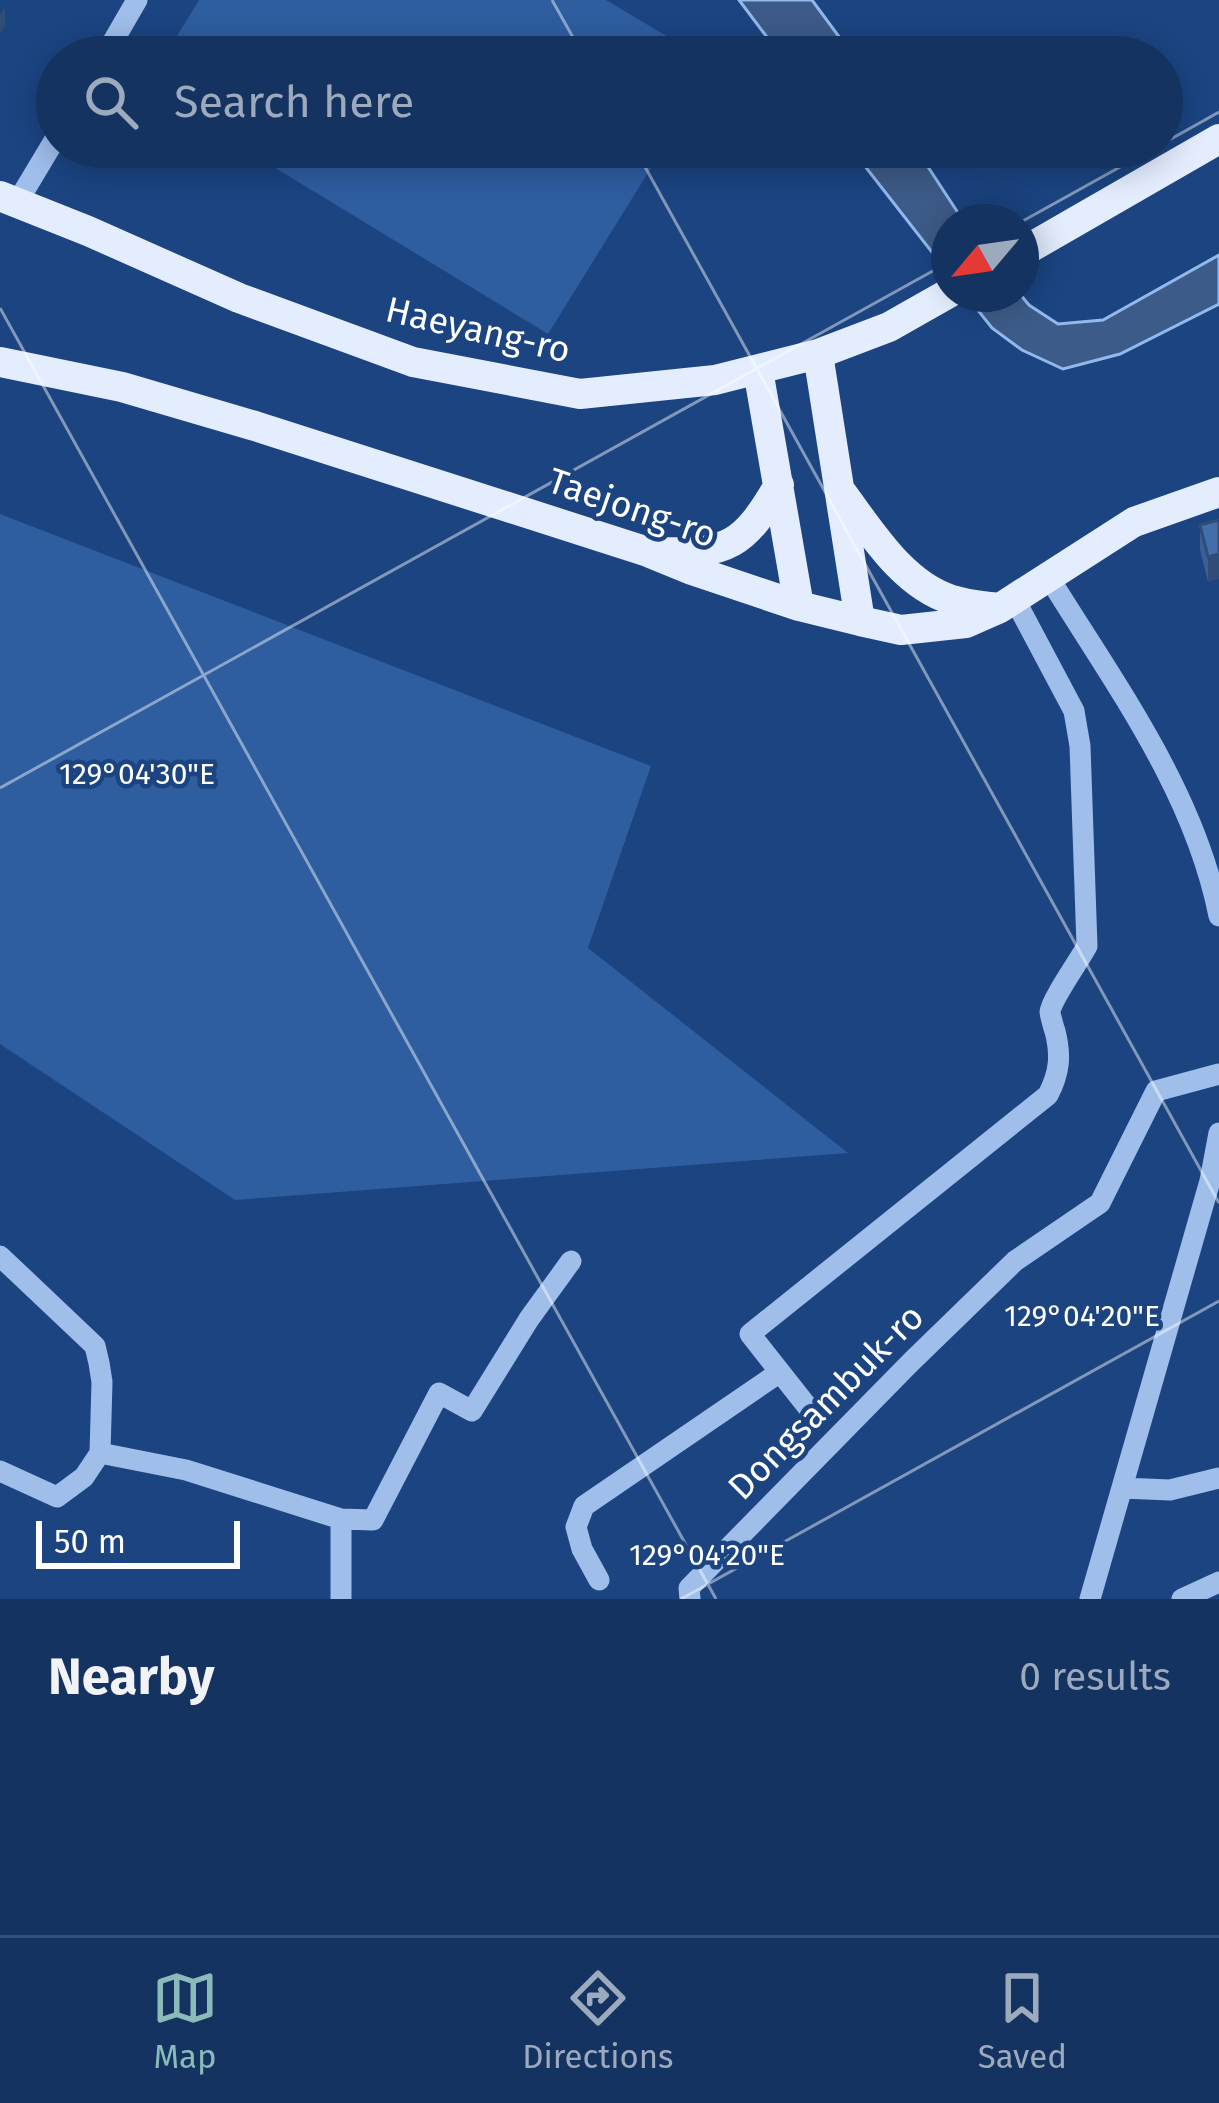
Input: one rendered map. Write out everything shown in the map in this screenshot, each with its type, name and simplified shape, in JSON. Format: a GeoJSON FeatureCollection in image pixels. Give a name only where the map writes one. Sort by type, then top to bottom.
{"type":"FeatureCollection","features":[{"type":"Feature","properties":{"kind":"main road"},"geometry":{"type":"LineString","coordinates":[[1183,160],[1219,139]]}},
{"type":"Feature","properties":{"kind":"main road"},"geometry":{"type":"LineString","coordinates":[[1039,243],[1169,168]]}},
{"type":"Feature","properties":{"kind":"main road","name":"Haeyang-ro"},"geometry":{"type":"LineString","coordinates":[[9,199],[239,298],[413,362],[580,394],[715,380],[758,370],[889,327],[931,303]]}},
{"type":"Feature","properties":{"kind":"main road"},"geometry":{"type":"LineString","coordinates":[[818,354],[860,621]]}},
{"type":"Feature","properties":{"kind":"main road","name":"Taejong-ro"},"geometry":{"type":"LineString","coordinates":[[0,362],[122,387],[233,419],[648,552],[800,606],[901,630],[966,623],[1007,603],[1134,522],[1219,492]]}},
{"type":"Feature","properties":{"kind":"main road"},"geometry":{"type":"LineString","coordinates":[[758,370],[800,606]]}},
{"type":"Feature","properties":{"kind":"main road"},"geometry":{"type":"LineString","coordinates":[[648,552],[690,553],[730,545],[759,519],[779,485]]}},
{"type":"Feature","properties":{"kind":"main road"},"geometry":{"type":"LineString","coordinates":[[838,488],[913,579],[950,600],[1007,603]]}},
{"type":"Feature","properties":{"kind":"street"},"geometry":{"type":"LineString","coordinates":[[116,36],[137,0]]}},
{"type":"Feature","properties":{"kind":"street"},"geometry":{"type":"LineString","coordinates":[[9,199],[36,164]]}},
{"type":"Feature","properties":{"kind":"street"},"geometry":{"type":"LineString","coordinates":[[1048,576],[1166,768],[1210,874],[1219,916]]}},
{"type":"Feature","properties":{"kind":"street"},"geometry":{"type":"LineString","coordinates":[[810,1410],[750,1334],[1048,1094],[1058,1075],[1060,1048],[1050,1013],[1087,946],[1080,746],[1074,711],[1007,603]]}},
{"type":"Feature","properties":{"kind":"street","name":"Dongsambuk-ro"},"geometry":{"type":"LineString","coordinates":[[690,1599],[689,1588],[1000,1275],[1100,1203],[1156,1091],[1219,1075]]}},
{"type":"Feature","properties":{"kind":"street"},"geometry":{"type":"LineString","coordinates":[[1090,1599],[1210,1181],[1219,1133]]}},
{"type":"Feature","properties":{"kind":"street"},"geometry":{"type":"LineString","coordinates":[[0,1256],[94,1346],[102,1382],[100,1453],[84,1477],[57,1497],[0,1471]]}},
{"type":"Feature","properties":{"kind":"street"},"geometry":{"type":"LineString","coordinates":[[100,1453],[187,1470],[340,1519],[373,1520],[439,1393],[472,1411],[571,1261]]}},
{"type":"Feature","properties":{"kind":"street"},"geometry":{"type":"LineString","coordinates":[[599,1580],[576,1527],[584,1506],[780,1372]]}},
{"type":"Feature","properties":{"kind":"street"},"geometry":{"type":"LineString","coordinates":[[1122,1488],[1170,1490],[1219,1478]]}},
{"type":"Feature","properties":{"kind":"street"},"geometry":{"type":"LineString","coordinates":[[340,1519],[340,1599]]}},
{"type":"Feature","properties":{"kind":"street"},"geometry":{"type":"LineString","coordinates":[[1182,1599],[1219,1582]]}},
{"type":"Feature","properties":{"kind":"shaded area"},"geometry":{"type":"Polygon","coordinates":[[[199,0],[606,0],[667,36],[177,36],[199,0]]]}},
{"type":"Feature","properties":{"kind":"shaded area"},"geometry":{"type":"Polygon","coordinates":[[[739,0],[812,0],[839,36],[766,36],[739,0]]]}},
{"type":"Feature","properties":{"kind":"shaded area"},"geometry":{"type":"Polygon","coordinates":[[[275,168],[651,168],[548,334],[275,168]]]}},
{"type":"Feature","properties":{"kind":"shaded area"},"geometry":{"type":"Polygon","coordinates":[[[866,168],[929,168],[952,204],[931,204],[931,251],[866,168]]]}},
{"type":"Feature","properties":{"kind":"shaded area"},"geometry":{"type":"Polygon","coordinates":[[[1219,255],[1219,304],[1120,354],[1063,369],[1022,350],[979,312],[1039,312],[1058,324],[1103,320],[1219,255]]]}},
{"type":"Feature","properties":{"kind":"shaded area"},"geometry":{"type":"Polygon","coordinates":[[[0,514],[651,766],[588,948],[848,1153],[235,1200],[0,1044],[0,514]]]}},
{"type":"Feature","properties":{"kind":"building"},"geometry":{"type":"Polygon","coordinates":[[[1219,520],[1219,554],[1208,557],[1200,525],[1219,520]]]}}]}
